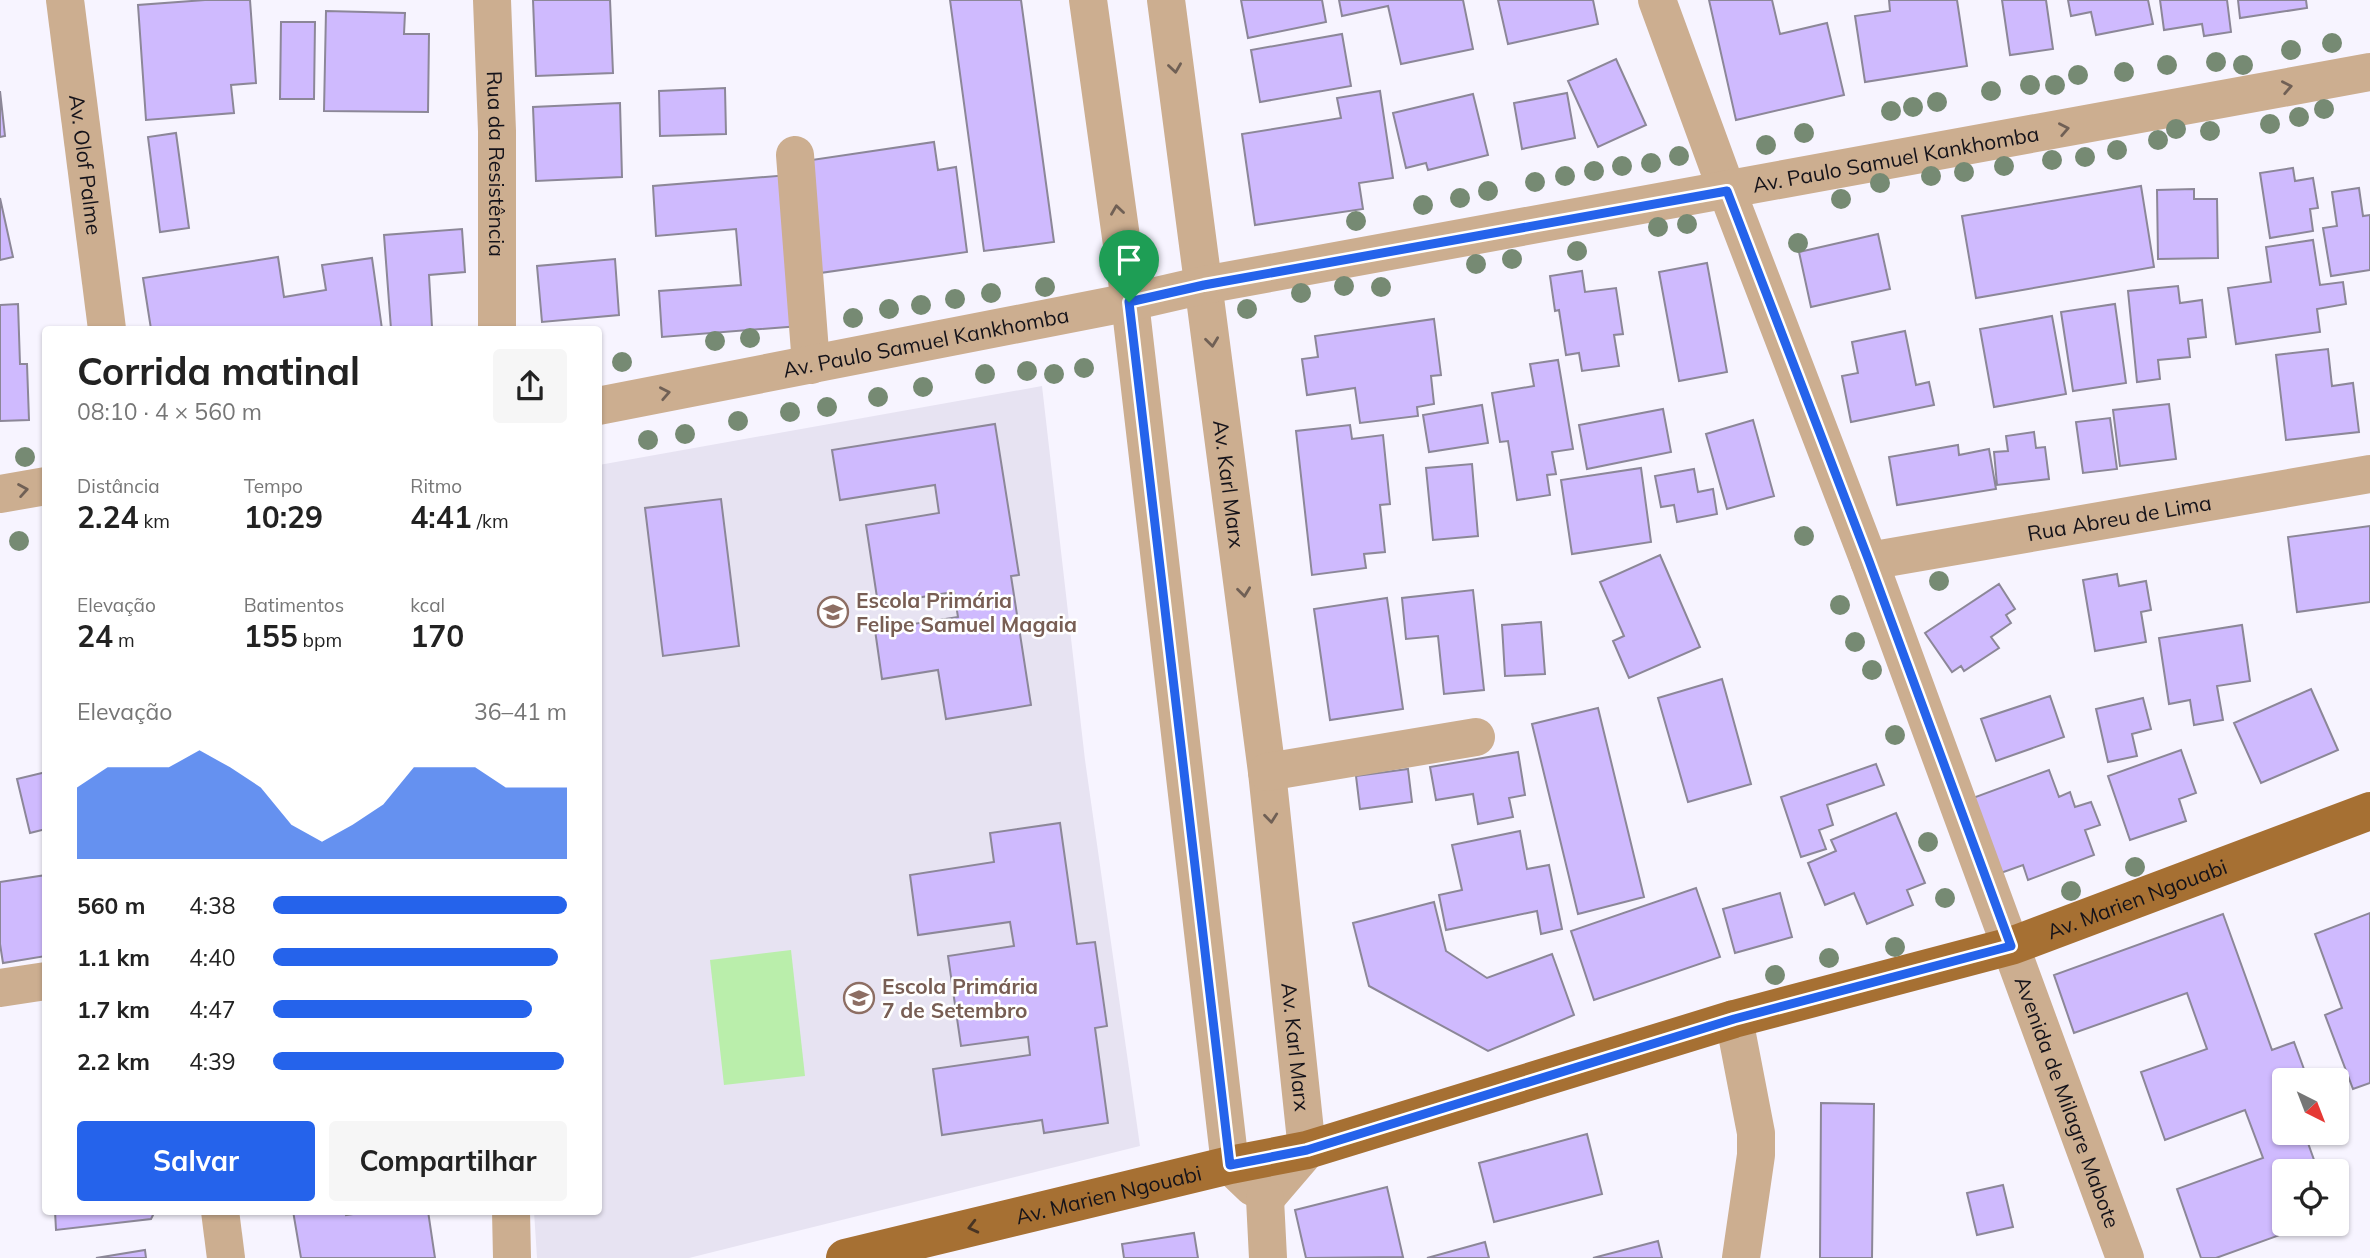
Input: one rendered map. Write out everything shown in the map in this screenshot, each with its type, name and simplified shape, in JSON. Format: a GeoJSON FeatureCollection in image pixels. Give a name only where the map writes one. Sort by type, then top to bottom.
{"type":"FeatureCollection","features":[{"type":"Feature","properties":{"kind":"main road","name":"Av. Marien Ngouabi"},"geometry":{"type":"LineString","coordinates":[[845,1258],[1230,1165],[1307,1150],[1734,1019],[2011,946],[2370,811]]}},
{"type":"Feature","properties":{"kind":"street","name":"Av. Olof Palme"},"geometry":{"type":"LineString","coordinates":[[65,0],[107,326]]}},
{"type":"Feature","properties":{"kind":"street","name":"Rua da Resistência"},"geometry":{"type":"LineString","coordinates":[[492,0],[497,131],[497,326]]}},
{"type":"Feature","properties":{"kind":"street"},"geometry":{"type":"LineString","coordinates":[[1088,0],[1129,302],[1230,1165],[1265,1199],[1268,1258]]}},
{"type":"Feature","properties":{"kind":"street","name":"Av. Karl Marx"},"geometry":{"type":"LineString","coordinates":[[1166,0],[1266,772],[1307,1150]]}},
{"type":"Feature","properties":{"kind":"street","name":"Avenida de Milagre Mabote"},"geometry":{"type":"LineString","coordinates":[[1657,0],[1869,561],[2125,1258]]}},
{"type":"Feature","properties":{"kind":"street","name":"Av. Paulo Samuel Kankhomba"},"geometry":{"type":"LineString","coordinates":[[602,405],[1204,285],[2370,72]]}},
{"type":"Feature","properties":{"kind":"street"},"geometry":{"type":"LineString","coordinates":[[795,155],[811,365]]}},
{"type":"Feature","properties":{"kind":"street","name":"Rua Abreu de Lima"},"geometry":{"type":"LineString","coordinates":[[1869,561],[2370,474]]}},
{"type":"Feature","properties":{"kind":"street"},"geometry":{"type":"LineString","coordinates":[[0,494],[42,487]]}},
{"type":"Feature","properties":{"kind":"street"},"geometry":{"type":"LineString","coordinates":[[1266,772],[1476,737]]}},
{"type":"Feature","properties":{"kind":"street"},"geometry":{"type":"LineString","coordinates":[[0,988],[42,982]]}},
{"type":"Feature","properties":{"kind":"street"},"geometry":{"type":"LineString","coordinates":[[1734,1019],[1756,1133],[1756,1155],[1741,1258]]}},
{"type":"Feature","properties":{"kind":"street"},"geometry":{"type":"LineString","coordinates":[[1265,1199],[1307,1150]]}},
{"type":"Feature","properties":{"kind":"street"},"geometry":{"type":"LineString","coordinates":[[221,1215],[226,1258]]}},
{"type":"Feature","properties":{"kind":"street"},"geometry":{"type":"LineString","coordinates":[[511,1215],[512,1258]]}},
{"type":"Feature","properties":{"kind":"shaded area"},"geometry":{"type":"Polygon","coordinates":[[[1042,386],[1085,760],[1140,1146],[689,1258],[537,1258],[534,1215],[602,1215],[602,464],[1042,386]]]}},
{"type":"Feature","properties":{"kind":"green space"},"geometry":{"type":"Polygon","coordinates":[[[791,950],[805,1076],[724,1085],[710,960],[791,950]]]}},
{"type":"Feature","properties":{"kind":"building"},"geometry":{"type":"Polygon","coordinates":[[[250,0],[256,83],[231,85],[234,113],[146,120],[138,5],[250,0]]]}},
{"type":"Feature","properties":{"kind":"building"},"geometry":{"type":"Polygon","coordinates":[[[533,0],[610,0],[613,73],[536,76],[533,0]]]}},
{"type":"Feature","properties":{"kind":"building"},"geometry":{"type":"Polygon","coordinates":[[[950,0],[1021,0],[1054,242],[984,251],[950,0]]]}},
{"type":"Feature","properties":{"kind":"building"},"geometry":{"type":"Polygon","coordinates":[[[1241,0],[1322,0],[1326,22],[1248,38],[1241,0]]]}},
{"type":"Feature","properties":{"kind":"building"},"geometry":{"type":"Polygon","coordinates":[[[1339,0],[1463,0],[1473,49],[1401,64],[1388,6],[1342,16],[1339,0]]]}},
{"type":"Feature","properties":{"kind":"building"},"geometry":{"type":"Polygon","coordinates":[[[1498,0],[1593,0],[1598,24],[1508,44],[1498,0]]]}},
{"type":"Feature","properties":{"kind":"building"},"geometry":{"type":"Polygon","coordinates":[[[1709,0],[1772,0],[1780,34],[1827,23],[1844,95],[1736,120],[1709,0]]]}},
{"type":"Feature","properties":{"kind":"building"},"geometry":{"type":"Polygon","coordinates":[[[1889,0],[1957,0],[1967,66],[1865,82],[1855,16],[1890,11],[1889,0]]]}},
{"type":"Feature","properties":{"kind":"building"},"geometry":{"type":"Polygon","coordinates":[[[2002,0],[2046,0],[2053,49],[2010,55],[2002,0]]]}},
{"type":"Feature","properties":{"kind":"building"},"geometry":{"type":"Polygon","coordinates":[[[2068,0],[2148,0],[2153,24],[2096,35],[2091,12],[2071,16],[2068,0]]]}},
{"type":"Feature","properties":{"kind":"building"},"geometry":{"type":"Polygon","coordinates":[[[2160,0],[2227,0],[2231,32],[2204,36],[2202,24],[2164,30],[2160,0]]]}},
{"type":"Feature","properties":{"kind":"building"},"geometry":{"type":"Polygon","coordinates":[[[2238,0],[2306,0],[2307,8],[2240,18],[2238,0]]]}},
{"type":"Feature","properties":{"kind":"building"},"geometry":{"type":"Polygon","coordinates":[[[326,11],[405,13],[404,34],[429,34],[428,112],[324,111],[326,11]]]}},
{"type":"Feature","properties":{"kind":"building"},"geometry":{"type":"Polygon","coordinates":[[[281,22],[315,22],[314,99],[280,99],[281,22]]]}},
{"type":"Feature","properties":{"kind":"building"},"geometry":{"type":"Polygon","coordinates":[[[1342,34],[1351,86],[1260,102],[1251,50],[1342,34]]]}},
{"type":"Feature","properties":{"kind":"building"},"geometry":{"type":"Polygon","coordinates":[[[1616,59],[1646,125],[1598,147],[1568,81],[1616,59]]]}},
{"type":"Feature","properties":{"kind":"building"},"geometry":{"type":"Polygon","coordinates":[[[725,88],[726,134],[660,136],[659,91],[725,88]]]}},
{"type":"Feature","properties":{"kind":"building"},"geometry":{"type":"Polygon","coordinates":[[[0,91],[5,136],[0,137],[0,91]]]}},
{"type":"Feature","properties":{"kind":"building"},"geometry":{"type":"Polygon","coordinates":[[[1380,91],[1393,178],[1359,183],[1363,209],[1255,225],[1242,134],[1341,118],[1337,98],[1380,91]]]}},
{"type":"Feature","properties":{"kind":"building"},"geometry":{"type":"Polygon","coordinates":[[[1567,93],[1575,138],[1522,149],[1514,103],[1567,93]]]}},
{"type":"Feature","properties":{"kind":"building"},"geometry":{"type":"Polygon","coordinates":[[[1473,94],[1488,155],[1428,170],[1426,163],[1406,168],[1393,113],[1473,94]]]}},
{"type":"Feature","properties":{"kind":"building"},"geometry":{"type":"Polygon","coordinates":[[[620,103],[622,177],[536,181],[533,107],[620,103]]]}},
{"type":"Feature","properties":{"kind":"building"},"geometry":{"type":"Polygon","coordinates":[[[176,133],[189,228],[160,232],[148,137],[176,133]]]}},
{"type":"Feature","properties":{"kind":"building"},"geometry":{"type":"Polygon","coordinates":[[[934,142],[938,170],[956,167],[967,252],[813,274],[798,162],[934,142]]]}},
{"type":"Feature","properties":{"kind":"building"},"geometry":{"type":"Polygon","coordinates":[[[2293,168],[2295,181],[2313,178],[2318,208],[2310,209],[2313,231],[2270,238],[2260,173],[2293,168]]]}},
{"type":"Feature","properties":{"kind":"building"},"geometry":{"type":"Polygon","coordinates":[[[789,175],[800,326],[662,337],[659,291],[741,285],[736,229],[656,236],[653,186],[789,175]]]}},
{"type":"Feature","properties":{"kind":"building"},"geometry":{"type":"Polygon","coordinates":[[[2141,186],[2154,267],[1976,298],[1962,216],[2141,186]]]}},
{"type":"Feature","properties":{"kind":"building"},"geometry":{"type":"Polygon","coordinates":[[[2359,188],[2363,216],[2370,215],[2370,270],[2331,276],[2323,228],[2337,226],[2332,192],[2359,188]]]}},
{"type":"Feature","properties":{"kind":"building"},"geometry":{"type":"Polygon","coordinates":[[[2194,189],[2194,199],[2217,199],[2218,258],[2158,259],[2157,190],[2194,189]]]}},
{"type":"Feature","properties":{"kind":"building"},"geometry":{"type":"Polygon","coordinates":[[[0,198],[13,257],[0,260],[0,198]]]}},
{"type":"Feature","properties":{"kind":"building"},"geometry":{"type":"Polygon","coordinates":[[[462,229],[465,272],[429,275],[432,326],[391,326],[384,235],[462,229]]]}},
{"type":"Feature","properties":{"kind":"building"},"geometry":{"type":"Polygon","coordinates":[[[1878,234],[1890,289],[1811,307],[1799,252],[1878,234]]]}},
{"type":"Feature","properties":{"kind":"building"},"geometry":{"type":"Polygon","coordinates":[[[2313,240],[2320,285],[2343,282],[2346,304],[2317,309],[2320,332],[2236,344],[2228,288],[2271,282],[2266,247],[2313,240]]]}},
{"type":"Feature","properties":{"kind":"building"},"geometry":{"type":"Polygon","coordinates":[[[278,257],[284,297],[326,290],[322,265],[372,258],[382,326],[151,326],[143,278],[278,257]]]}},
{"type":"Feature","properties":{"kind":"building"},"geometry":{"type":"Polygon","coordinates":[[[615,259],[619,315],[542,322],[537,266],[615,259]]]}},
{"type":"Feature","properties":{"kind":"building"},"geometry":{"type":"Polygon","coordinates":[[[1707,263],[1727,372],[1679,381],[1659,272],[1707,263]]]}},
{"type":"Feature","properties":{"kind":"building"},"geometry":{"type":"Polygon","coordinates":[[[1582,271],[1585,292],[1616,288],[1623,334],[1614,335],[1619,366],[1582,371],[1579,353],[1566,355],[1550,276],[1582,271]]]}},
{"type":"Feature","properties":{"kind":"building"},"geometry":{"type":"Polygon","coordinates":[[[2178,286],[2180,303],[2202,300],[2206,337],[2188,339],[2190,357],[2158,360],[2160,379],[2137,382],[2128,291],[2178,286]]]}},
{"type":"Feature","properties":{"kind":"building"},"geometry":{"type":"Polygon","coordinates":[[[18,304],[20,364],[27,364],[29,420],[0,421],[0,305],[18,304]]]}},
{"type":"Feature","properties":{"kind":"building"},"geometry":{"type":"Polygon","coordinates":[[[2115,304],[2126,383],[2073,391],[2061,312],[2115,304]]]}},
{"type":"Feature","properties":{"kind":"building"},"geometry":{"type":"Polygon","coordinates":[[[2052,316],[2066,394],[1994,407],[1980,329],[2052,316]]]}},
{"type":"Feature","properties":{"kind":"building"},"geometry":{"type":"Polygon","coordinates":[[[1434,319],[1441,375],[1431,376],[1434,404],[1417,407],[1418,416],[1360,423],[1355,388],[1307,395],[1302,359],[1318,357],[1315,336],[1434,319]]]}},
{"type":"Feature","properties":{"kind":"building"},"geometry":{"type":"Polygon","coordinates":[[[1905,331],[1916,385],[1929,382],[1934,405],[1851,422],[1842,376],[1858,373],[1852,342],[1905,331]]]}},
{"type":"Feature","properties":{"kind":"building"},"geometry":{"type":"Polygon","coordinates":[[[2328,349],[2332,386],[2353,383],[2359,432],[2286,440],[2276,355],[2328,349]]]}},
{"type":"Feature","properties":{"kind":"building"},"geometry":{"type":"Polygon","coordinates":[[[1558,360],[1573,449],[1552,452],[1556,474],[1547,475],[1550,495],[1517,500],[1508,441],[1500,442],[1492,393],[1534,386],[1530,364],[1558,360]]]}},
{"type":"Feature","properties":{"kind":"building"},"geometry":{"type":"Polygon","coordinates":[[[2169,404],[2176,459],[2120,466],[2113,410],[2169,404]]]}},
{"type":"Feature","properties":{"kind":"building"},"geometry":{"type":"Polygon","coordinates":[[[1482,405],[1488,443],[1429,452],[1423,415],[1482,405]]]}},
{"type":"Feature","properties":{"kind":"building"},"geometry":{"type":"Polygon","coordinates":[[[1663,409],[1671,452],[1587,469],[1579,425],[1663,409]]]}},
{"type":"Feature","properties":{"kind":"building"},"geometry":{"type":"Polygon","coordinates":[[[2110,418],[2117,469],[2083,473],[2076,422],[2110,418]]]}},
{"type":"Feature","properties":{"kind":"building"},"geometry":{"type":"Polygon","coordinates":[[[1753,420],[1774,496],[1727,509],[1706,434],[1753,420]]]}},
{"type":"Feature","properties":{"kind":"building"},"geometry":{"type":"Polygon","coordinates":[[[995,424],[1019,575],[1011,576],[1031,705],[946,719],[938,670],[882,679],[875,630],[958,617],[954,592],[878,604],[866,525],[939,513],[935,485],[840,500],[832,450],[995,424]]]}},
{"type":"Feature","properties":{"kind":"building"},"geometry":{"type":"Polygon","coordinates":[[[1350,425],[1352,439],[1383,435],[1390,504],[1380,505],[1385,552],[1364,554],[1366,568],[1312,575],[1296,431],[1350,425]]]}},
{"type":"Feature","properties":{"kind":"building"},"geometry":{"type":"Polygon","coordinates":[[[2034,432],[2036,448],[2045,447],[2049,479],[1997,485],[1994,452],[2008,451],[2006,436],[2034,432]]]}},
{"type":"Feature","properties":{"kind":"building"},"geometry":{"type":"Polygon","coordinates":[[[1958,445],[1959,455],[1989,449],[1996,489],[1897,505],[1889,457],[1958,445]]]}},
{"type":"Feature","properties":{"kind":"building"},"geometry":{"type":"Polygon","coordinates":[[[1472,464],[1478,536],[1433,540],[1426,468],[1472,464]]]}},
{"type":"Feature","properties":{"kind":"building"},"geometry":{"type":"Polygon","coordinates":[[[1641,468],[1651,542],[1572,554],[1561,480],[1641,468]]]}},
{"type":"Feature","properties":{"kind":"building"},"geometry":{"type":"Polygon","coordinates":[[[1694,469],[1698,492],[1713,489],[1717,514],[1677,522],[1674,505],[1661,507],[1655,476],[1694,469]]]}},
{"type":"Feature","properties":{"kind":"building"},"geometry":{"type":"Polygon","coordinates":[[[721,499],[739,646],[663,656],[645,508],[721,499]]]}},
{"type":"Feature","properties":{"kind":"building"},"geometry":{"type":"Polygon","coordinates":[[[2370,526],[2370,602],[2297,612],[2288,537],[2370,526]]]}},
{"type":"Feature","properties":{"kind":"building"},"geometry":{"type":"Polygon","coordinates":[[[1660,555],[1700,647],[1629,678],[1613,641],[1624,636],[1600,582],[1660,555]]]}},
{"type":"Feature","properties":{"kind":"building"},"geometry":{"type":"Polygon","coordinates":[[[2117,574],[2119,586],[2146,581],[2151,610],[2141,612],[2146,642],[2095,651],[2083,580],[2117,574]]]}},
{"type":"Feature","properties":{"kind":"building"},"geometry":{"type":"Polygon","coordinates":[[[1999,584],[2015,609],[2006,615],[2011,623],[1991,637],[1999,648],[1964,671],[1961,666],[1952,672],[1925,633],[1999,584]]]}},
{"type":"Feature","properties":{"kind":"building"},"geometry":{"type":"Polygon","coordinates":[[[1473,590],[1484,690],[1444,694],[1438,636],[1406,639],[1402,598],[1473,590]]]}},
{"type":"Feature","properties":{"kind":"building"},"geometry":{"type":"Polygon","coordinates":[[[1387,598],[1403,709],[1330,720],[1314,609],[1387,598]]]}},
{"type":"Feature","properties":{"kind":"building"},"geometry":{"type":"Polygon","coordinates":[[[1541,622],[1545,674],[1505,676],[1502,625],[1541,622]]]}},
{"type":"Feature","properties":{"kind":"building"},"geometry":{"type":"Polygon","coordinates":[[[2242,625],[2250,681],[2217,686],[2223,720],[2194,725],[2190,700],[2169,704],[2159,638],[2242,625]]]}},
{"type":"Feature","properties":{"kind":"building"},"geometry":{"type":"Polygon","coordinates":[[[1722,679],[1751,784],[1688,802],[1658,698],[1722,679]]]}},
{"type":"Feature","properties":{"kind":"building"},"geometry":{"type":"Polygon","coordinates":[[[2311,689],[2338,750],[2261,783],[2234,723],[2311,689]]]}},
{"type":"Feature","properties":{"kind":"building"},"geometry":{"type":"Polygon","coordinates":[[[2050,696],[2064,737],[1996,761],[1981,719],[2050,696]]]}},
{"type":"Feature","properties":{"kind":"building"},"geometry":{"type":"Polygon","coordinates":[[[2143,698],[2151,729],[2132,734],[2137,756],[2108,762],[2096,709],[2143,698]]]}},
{"type":"Feature","properties":{"kind":"building"},"geometry":{"type":"Polygon","coordinates":[[[1598,708],[1644,897],[1578,914],[1532,724],[1598,708]]]}},
{"type":"Feature","properties":{"kind":"building"},"geometry":{"type":"Polygon","coordinates":[[[2181,750],[2196,793],[2179,799],[2186,821],[2130,840],[2108,776],[2181,750]]]}},
{"type":"Feature","properties":{"kind":"building"},"geometry":{"type":"Polygon","coordinates":[[[1518,752],[1525,795],[1509,798],[1513,817],[1478,824],[1473,794],[1436,800],[1430,767],[1518,752]]]}},
{"type":"Feature","properties":{"kind":"building"},"geometry":{"type":"Polygon","coordinates":[[[1876,764],[1884,785],[1827,805],[1833,825],[1819,830],[1826,849],[1801,857],[1781,797],[1876,764]]]}},
{"type":"Feature","properties":{"kind":"building"},"geometry":{"type":"Polygon","coordinates":[[[1408,769],[1412,802],[1360,809],[1356,776],[1408,769]]]}},
{"type":"Feature","properties":{"kind":"building"},"geometry":{"type":"Polygon","coordinates":[[[2049,770],[2059,797],[2070,792],[2075,807],[2091,802],[2100,825],[2085,830],[2094,855],[2028,880],[2023,865],[1998,874],[1970,799],[2049,770]]]}},
{"type":"Feature","properties":{"kind":"building"},"geometry":{"type":"Polygon","coordinates":[[[42,773],[42,830],[30,833],[17,779],[42,773]]]}},
{"type":"Feature","properties":{"kind":"building"},"geometry":{"type":"Polygon","coordinates":[[[1896,813],[1925,883],[1907,890],[1913,905],[1867,924],[1854,893],[1825,905],[1808,863],[1836,851],[1831,840],[1896,813]]]}},
{"type":"Feature","properties":{"kind":"building"},"geometry":{"type":"Polygon","coordinates":[[[1060,823],[1077,944],[1095,942],[1107,1026],[1095,1028],[1108,1123],[1044,1133],[1042,1120],[942,1135],[933,1069],[1030,1055],[1028,1037],[961,1046],[948,956],[1014,946],[1010,922],[918,935],[910,875],[994,862],[990,833],[1060,823]]]}},
{"type":"Feature","properties":{"kind":"building"},"geometry":{"type":"Polygon","coordinates":[[[1520,831],[1527,869],[1549,865],[1562,929],[1541,934],[1537,911],[1446,930],[1439,895],[1462,890],[1452,845],[1520,831]]]}},
{"type":"Feature","properties":{"kind":"building"},"geometry":{"type":"Polygon","coordinates":[[[42,876],[42,957],[3,963],[0,944],[0,882],[42,876]]]}},
{"type":"Feature","properties":{"kind":"building"},"geometry":{"type":"Polygon","coordinates":[[[1696,888],[1720,957],[1594,1000],[1571,931],[1696,888]]]}},
{"type":"Feature","properties":{"kind":"building"},"geometry":{"type":"Polygon","coordinates":[[[1780,893],[1792,937],[1735,953],[1723,909],[1780,893]]]}},
{"type":"Feature","properties":{"kind":"building"},"geometry":{"type":"Polygon","coordinates":[[[1434,902],[1446,951],[1487,978],[1552,954],[1574,1015],[1488,1051],[1369,986],[1353,923],[1434,902]]]}},
{"type":"Feature","properties":{"kind":"building"},"geometry":{"type":"Polygon","coordinates":[[[2370,913],[2370,1083],[2353,1089],[2349,1068],[2345,1068],[2325,1015],[2342,1008],[2315,934],[2370,913]]]}},
{"type":"Feature","properties":{"kind":"building"},"geometry":{"type":"Polygon","coordinates":[[[2223,914],[2272,1050],[2294,1042],[2304,1068],[2272,1068],[2272,1145],[2309,1145],[2314,1159],[2272,1159],[2272,1236],[2277,1236],[2216,1258],[2201,1258],[2177,1189],[2263,1158],[2245,1110],[2165,1140],[2141,1072],[2207,1049],[2187,993],[2074,1033],[2054,975],[2223,914]]]}},
{"type":"Feature","properties":{"kind":"building"},"geometry":{"type":"Polygon","coordinates":[[[1821,1103],[1874,1104],[1872,1258],[1820,1258],[1821,1103]]]}},
{"type":"Feature","properties":{"kind":"building"},"geometry":{"type":"Polygon","coordinates":[[[1587,1134],[1602,1194],[1494,1222],[1479,1163],[1587,1134]]]}},
{"type":"Feature","properties":{"kind":"building"},"geometry":{"type":"Polygon","coordinates":[[[2003,1185],[2013,1227],[1977,1235],[1967,1193],[2003,1185]]]}},
{"type":"Feature","properties":{"kind":"building"},"geometry":{"type":"Polygon","coordinates":[[[1387,1187],[1403,1257],[1306,1258],[1295,1210],[1387,1187]]]}},
{"type":"Feature","properties":{"kind":"building"},"geometry":{"type":"Polygon","coordinates":[[[55,1215],[153,1215],[151,1219],[56,1230],[55,1215]]]}},
{"type":"Feature","properties":{"kind":"building"},"geometry":{"type":"Polygon","coordinates":[[[294,1215],[429,1215],[435,1258],[301,1258],[294,1215]]]}},
{"type":"Feature","properties":{"kind":"building"},"geometry":{"type":"Polygon","coordinates":[[[1194,1233],[1198,1258],[1124,1258],[1122,1244],[1194,1233]]]}},
{"type":"Feature","properties":{"kind":"building"},"geometry":{"type":"Polygon","coordinates":[[[1658,1241],[1662,1258],[1593,1258],[1658,1241]]]}},
{"type":"Feature","properties":{"kind":"building"},"geometry":{"type":"Polygon","coordinates":[[[1485,1242],[1489,1258],[1427,1258],[1485,1242]]]}},
{"type":"Feature","properties":{"kind":"building"},"geometry":{"type":"Polygon","coordinates":[[[145,1250],[146,1258],[96,1258],[145,1250]]]}},
{"type":"Feature","properties":{"kind":"place","name":"Escola Primária Felipe Samuel Magaia"},"geometry":{"type":"Point","coordinates":[833,612]}},
{"type":"Feature","properties":{"kind":"place","name":"Escola Primária 7 de Setembro"},"geometry":{"type":"Point","coordinates":[859,998]}},
{"type":"Feature","properties":{"kind":"route"},"geometry":{"type":"LineString","coordinates":[[1727,191],[1869,561],[2011,946],[1734,1019],[1307,1150],[1230,1165],[1129,302],[1204,285],[1727,191]]}}]}
